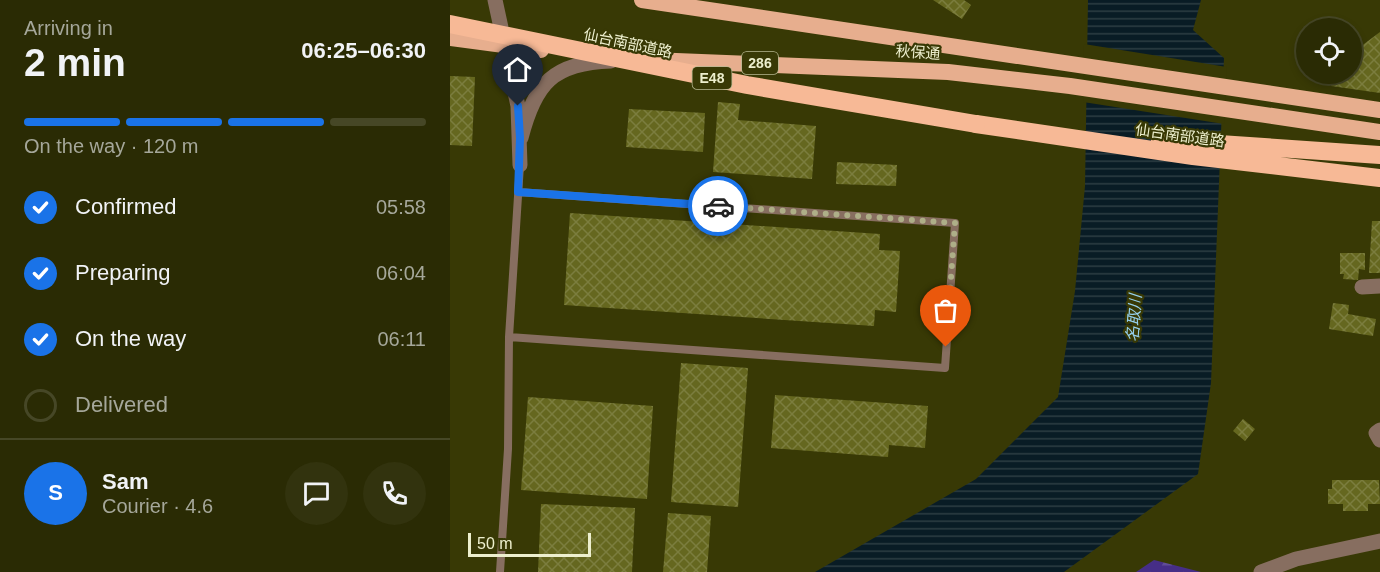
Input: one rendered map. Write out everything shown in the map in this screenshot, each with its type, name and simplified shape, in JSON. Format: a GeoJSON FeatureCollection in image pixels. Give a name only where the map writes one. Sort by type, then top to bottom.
{"type":"FeatureCollection","features":[{"type":"Feature","properties":{"kind":"highway","name":"秋保通"},"geometry":{"type":"LineString","coordinates":[[642,0],[1380,110]]}},
{"type":"Feature","properties":{"kind":"highway","name":"仙台南部道路"},"geometry":{"type":"LineString","coordinates":[[450,24],[758,87],[976,124],[1193,156],[1380,178]]}},
{"type":"Feature","properties":{"kind":"highway","name":"秋保通"},"geometry":{"type":"LineString","coordinates":[[450,38],[506,46],[653,60],[901,69],[1070,87],[1380,132]]}},
{"type":"Feature","properties":{"kind":"highway","name":"仙台南部道路"},"geometry":{"type":"LineString","coordinates":[[976,124],[1380,155]]}},
{"type":"Feature","properties":{"kind":"street"},"geometry":{"type":"LineString","coordinates":[[495,0],[518,106],[519,165]]}},
{"type":"Feature","properties":{"kind":"street"},"geometry":{"type":"LineString","coordinates":[[520,138],[528,111],[537,92],[559,71],[576,65],[597,62],[653,60]]}},
{"type":"Feature","properties":{"kind":"street"},"geometry":{"type":"LineString","coordinates":[[1362,287],[1380,286]]}},
{"type":"Feature","properties":{"kind":"street"},"geometry":{"type":"LineString","coordinates":[[1380,429],[1376,433],[1380,440]]}},
{"type":"Feature","properties":{"kind":"street"},"geometry":{"type":"LineString","coordinates":[[1262,572],[1296,559],[1380,541]]}},
{"type":"Feature","properties":{"kind":"lane"},"geometry":{"type":"LineString","coordinates":[[500,572],[508,449],[509,337],[519,165]]}},
{"type":"Feature","properties":{"kind":"lane"},"geometry":{"type":"LineString","coordinates":[[509,337],[945,368],[955,223],[518,192]]}},
{"type":"Feature","properties":{"kind":"green space"},"geometry":{"type":"Polygon","coordinates":[[[1154,560],[1201,572],[1136,572],[1154,560]]]}},
{"type":"Feature","properties":{"kind":"water","name":"名取川"},"geometry":{"type":"Polygon","coordinates":[[[1088,0],[1201,0],[1193,30],[1224,58],[1211,383],[1198,474],[1064,572],[815,572],[976,479],[1058,397],[1075,291],[1085,186],[1088,0]]]}},
{"type":"Feature","properties":{"kind":"pier"},"geometry":{"type":"Polygon","coordinates":[[[1084,44],[1227,67],[1224,124],[1083,102],[1084,44]]]}},
{"type":"Feature","properties":{"kind":"building"},"geometry":{"type":"Polygon","coordinates":[[[933,0],[964,0],[971,5],[962,19],[933,0]]]}},
{"type":"Feature","properties":{"kind":"building"},"geometry":{"type":"Polygon","coordinates":[[[1380,32],[1380,93],[1331,86],[1331,84],[1362,84],[1362,46],[1380,32]]]}},
{"type":"Feature","properties":{"kind":"building"},"geometry":{"type":"Polygon","coordinates":[[[450,76],[475,77],[472,146],[450,145],[450,76]]]}},
{"type":"Feature","properties":{"kind":"building"},"geometry":{"type":"Polygon","coordinates":[[[718,102],[740,104],[738,120],[816,126],[812,179],[713,172],[718,102]]]}},
{"type":"Feature","properties":{"kind":"building"},"geometry":{"type":"Polygon","coordinates":[[[629,109],[705,113],[703,152],[626,147],[629,109]]]}},
{"type":"Feature","properties":{"kind":"building"},"geometry":{"type":"Polygon","coordinates":[[[837,162],[897,165],[896,186],[836,184],[837,162]]]}},
{"type":"Feature","properties":{"kind":"building"},"geometry":{"type":"Polygon","coordinates":[[[570,213],[880,234],[879,250],[900,251],[896,312],[875,310],[874,326],[564,305],[570,213]]]}},
{"type":"Feature","properties":{"kind":"building"},"geometry":{"type":"Polygon","coordinates":[[[1372,221],[1380,221],[1380,273],[1369,273],[1372,221]]]}},
{"type":"Feature","properties":{"kind":"building"},"geometry":{"type":"Polygon","coordinates":[[[1340,253],[1365,253],[1365,270],[1359,269],[1358,280],[1343,279],[1344,274],[1340,274],[1340,253]]]}},
{"type":"Feature","properties":{"kind":"building"},"geometry":{"type":"Polygon","coordinates":[[[1333,303],[1349,305],[1348,314],[1376,319],[1373,336],[1329,329],[1333,303]]]}},
{"type":"Feature","properties":{"kind":"building"},"geometry":{"type":"Polygon","coordinates":[[[681,363],[748,368],[738,507],[671,502],[681,363]]]}},
{"type":"Feature","properties":{"kind":"building"},"geometry":{"type":"Polygon","coordinates":[[[775,395],[928,406],[925,448],[889,445],[888,457],[771,448],[775,395]]]}},
{"type":"Feature","properties":{"kind":"building"},"geometry":{"type":"Polygon","coordinates":[[[528,397],[653,406],[647,499],[521,490],[528,397]]]}},
{"type":"Feature","properties":{"kind":"building"},"geometry":{"type":"Polygon","coordinates":[[[1243,419],[1255,429],[1245,441],[1233,431],[1243,419]]]}},
{"type":"Feature","properties":{"kind":"building"},"geometry":{"type":"Polygon","coordinates":[[[1332,480],[1379,480],[1380,504],[1368,504],[1368,511],[1343,511],[1343,504],[1328,504],[1328,489],[1332,489],[1332,480]]]}},
{"type":"Feature","properties":{"kind":"building"},"geometry":{"type":"Polygon","coordinates":[[[541,504],[635,508],[632,572],[538,572],[541,504]]]}},
{"type":"Feature","properties":{"kind":"building"},"geometry":{"type":"Polygon","coordinates":[[[668,513],[711,516],[707,572],[663,572],[668,513]]]}},
{"type":"Feature","properties":{"kind":"way so far"},"geometry":{"type":"LineString","coordinates":[[718,206],[955,223],[946,347]]}},
{"type":"Feature","properties":{"kind":"route"},"geometry":{"type":"LineString","coordinates":[[518,106],[520,138],[518,192],[718,206]]}}]}
